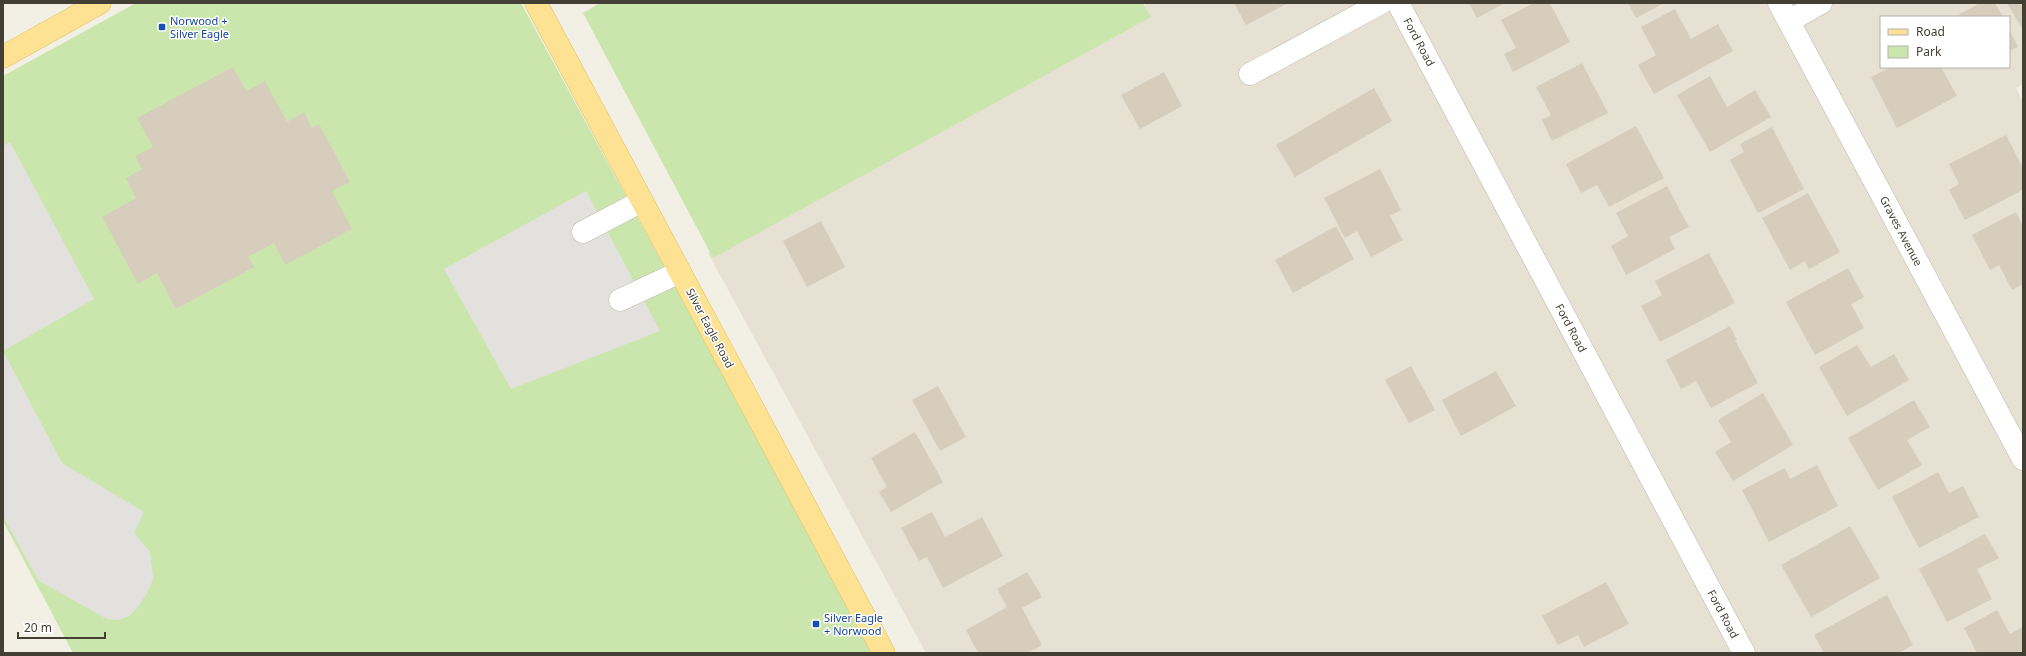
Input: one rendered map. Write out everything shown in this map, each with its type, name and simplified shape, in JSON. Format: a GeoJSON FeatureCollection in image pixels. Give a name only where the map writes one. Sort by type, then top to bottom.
{"type":"FeatureCollection","features":[{"type":"Feature","properties":{"kind":"main road"},"geometry":{"type":"LineString","coordinates":[[3,57],[100,3]]}},
{"type":"Feature","properties":{"kind":"main road","name":"Silver Eagle Road"},"geometry":{"type":"LineString","coordinates":[[536,3],[884,653]]}},
{"type":"Feature","properties":{"kind":"street"},"geometry":{"type":"LineString","coordinates":[[1250,74],[1381,3]]}},
{"type":"Feature","properties":{"kind":"street","name":"Ford Road"},"geometry":{"type":"LineString","coordinates":[[1398,3],[1744,653]]}},
{"type":"Feature","properties":{"kind":"street"},"geometry":{"type":"LineString","coordinates":[[1784,12],[1821,3]]}},
{"type":"Feature","properties":{"kind":"street","name":"Graves Avenue"},"geometry":{"type":"LineString","coordinates":[[1784,12],[2023,459]]}},
{"type":"Feature","properties":{"kind":"street"},"geometry":{"type":"LineString","coordinates":[[583,232],[642,201]]}},
{"type":"Feature","properties":{"kind":"street"},"geometry":{"type":"LineString","coordinates":[[620,300],[680,272]]}},
{"type":"Feature","properties":{"kind":"shaded area"},"geometry":{"type":"Polygon","coordinates":[[[1144,3],[2023,3],[2023,84],[2016,88],[2023,101],[2023,653],[926,653],[708,253],[1149,14],[1144,3]]]}},
{"type":"Feature","properties":{"kind":"shaded area"},"geometry":{"type":"Polygon","coordinates":[[[10,142],[94,299],[3,351],[3,146],[10,142]]]}},
{"type":"Feature","properties":{"kind":"shaded area"},"geometry":{"type":"Polygon","coordinates":[[[586,191],[660,331],[511,389],[444,269],[586,191]]]}},
{"type":"Feature","properties":{"kind":"shaded area"},"geometry":{"type":"Polygon","coordinates":[[[3,351],[62,463],[144,512],[134,533],[150,552],[153,578],[149,590],[137,608],[129,616],[119,620],[107,619],[39,581],[3,516],[3,351]]]}},
{"type":"Feature","properties":{"kind":"green space"},"geometry":{"type":"Polygon","coordinates":[[[136,3],[521,3],[874,653],[73,653],[3,521],[3,76],[136,3]]]}},
{"type":"Feature","properties":{"kind":"green space"},"geometry":{"type":"Polygon","coordinates":[[[600,3],[1143,3],[1151,17],[713,258],[583,13],[600,3]]]}},
{"type":"Feature","properties":{"kind":"building"},"geometry":{"type":"Polygon","coordinates":[[[1234,3],[1288,3],[1246,25],[1234,3]]]}},
{"type":"Feature","properties":{"kind":"building"},"geometry":{"type":"Polygon","coordinates":[[[1469,3],[1505,3],[1477,18],[1469,3]]]}},
{"type":"Feature","properties":{"kind":"building"},"geometry":{"type":"Polygon","coordinates":[[[1534,3],[1550,3],[1570,42],[1513,72],[1504,54],[1516,48],[1501,20],[1534,3]]]}},
{"type":"Feature","properties":{"kind":"building"},"geometry":{"type":"Polygon","coordinates":[[[1628,3],[1664,3],[1636,18],[1628,3]]]}},
{"type":"Feature","properties":{"kind":"building"},"geometry":{"type":"Polygon","coordinates":[[[1980,3],[1995,3],[2002,16],[1956,16],[1980,3]]]}},
{"type":"Feature","properties":{"kind":"building"},"geometry":{"type":"Polygon","coordinates":[[[2007,3],[2023,3],[2023,30],[2007,3]]]}},
{"type":"Feature","properties":{"kind":"building"},"geometry":{"type":"Polygon","coordinates":[[[1675,9],[1691,39],[1718,24],[1733,51],[1654,94],[1638,65],[1656,55],[1641,27],[1675,9]]]}},
{"type":"Feature","properties":{"kind":"building"},"geometry":{"type":"Polygon","coordinates":[[[2010,31],[2018,47],[2010,51],[2010,31]]]}},
{"type":"Feature","properties":{"kind":"building"},"geometry":{"type":"Polygon","coordinates":[[[1582,63],[1608,113],[1552,141],[1542,120],[1551,115],[1536,87],[1582,63]]]}},
{"type":"Feature","properties":{"kind":"building"},"geometry":{"type":"Polygon","coordinates":[[[233,67],[246,91],[265,81],[287,122],[304,112],[312,128],[319,124],[350,182],[332,191],[352,229],[285,265],[274,243],[248,257],[254,267],[176,309],[157,273],[138,284],[102,217],[136,198],[126,178],[142,169],[135,156],[153,147],[137,118],[233,67]]]}},
{"type":"Feature","properties":{"kind":"building"},"geometry":{"type":"Polygon","coordinates":[[[1889,68],[1942,68],[1957,96],[1897,128],[1871,77],[1889,68]]]}},
{"type":"Feature","properties":{"kind":"building"},"geometry":{"type":"Polygon","coordinates":[[[1164,72],[1182,106],[1140,129],[1121,95],[1164,72]]]}},
{"type":"Feature","properties":{"kind":"building"},"geometry":{"type":"Polygon","coordinates":[[[1710,76],[1727,107],[1755,90],[1771,117],[1710,152],[1677,95],[1710,76]]]}},
{"type":"Feature","properties":{"kind":"building"},"geometry":{"type":"Polygon","coordinates":[[[1374,88],[1392,121],[1295,177],[1276,145],[1374,88]]]}},
{"type":"Feature","properties":{"kind":"building"},"geometry":{"type":"Polygon","coordinates":[[[1636,126],[1664,178],[1609,207],[1597,185],[1581,193],[1566,164],[1636,126]]]}},
{"type":"Feature","properties":{"kind":"building"},"geometry":{"type":"Polygon","coordinates":[[[1772,127],[1804,189],[1758,213],[1730,160],[1744,152],[1740,144],[1772,127]]]}},
{"type":"Feature","properties":{"kind":"building"},"geometry":{"type":"Polygon","coordinates":[[[2006,135],[2023,168],[2023,190],[1965,220],[1949,190],[1959,184],[1949,164],[2006,135]]]}},
{"type":"Feature","properties":{"kind":"building"},"geometry":{"type":"Polygon","coordinates":[[[1380,169],[1401,210],[1390,216],[1403,240],[1371,257],[1357,231],[1345,238],[1324,198],[1380,169]]]}},
{"type":"Feature","properties":{"kind":"building"},"geometry":{"type":"Polygon","coordinates":[[[1667,186],[1689,227],[1669,237],[1675,249],[1626,275],[1611,246],[1628,236],[1616,213],[1667,186]]]}},
{"type":"Feature","properties":{"kind":"building"},"geometry":{"type":"Polygon","coordinates":[[[1808,193],[1840,252],[1809,269],[1805,261],[1790,270],[1762,218],[1808,193]]]}},
{"type":"Feature","properties":{"kind":"building"},"geometry":{"type":"Polygon","coordinates":[[[2016,212],[2023,226],[2023,284],[2012,290],[1999,265],[1990,270],[1972,235],[2016,212]]]}},
{"type":"Feature","properties":{"kind":"building"},"geometry":{"type":"Polygon","coordinates":[[[821,221],[845,267],[807,287],[783,241],[821,221]]]}},
{"type":"Feature","properties":{"kind":"building"},"geometry":{"type":"Polygon","coordinates":[[[1336,226],[1354,259],[1293,293],[1275,260],[1336,226]]]}},
{"type":"Feature","properties":{"kind":"building"},"geometry":{"type":"Polygon","coordinates":[[[1709,253],[1735,303],[1660,342],[1641,306],[1662,295],[1655,281],[1709,253]]]}},
{"type":"Feature","properties":{"kind":"building"},"geometry":{"type":"Polygon","coordinates":[[[1848,268],[1864,297],[1851,304],[1864,328],[1815,355],[1786,302],[1848,268]]]}},
{"type":"Feature","properties":{"kind":"building"},"geometry":{"type":"Polygon","coordinates":[[[1730,326],[1737,340],[1735,340],[1758,383],[1711,408],[1696,381],[1681,389],[1666,360],[1730,326]]]}},
{"type":"Feature","properties":{"kind":"building"},"geometry":{"type":"Polygon","coordinates":[[[1857,345],[1871,367],[1894,354],[1909,380],[1847,416],[1819,367],[1857,345]]]}},
{"type":"Feature","properties":{"kind":"building"},"geometry":{"type":"Polygon","coordinates":[[[1411,366],[1435,410],[1409,423],[1385,380],[1411,366]]]}},
{"type":"Feature","properties":{"kind":"building"},"geometry":{"type":"Polygon","coordinates":[[[1496,371],[1516,406],[1461,436],[1442,400],[1496,371]]]}},
{"type":"Feature","properties":{"kind":"building"},"geometry":{"type":"Polygon","coordinates":[[[938,386],[966,437],[940,451],[912,400],[938,386]]]}},
{"type":"Feature","properties":{"kind":"building"},"geometry":{"type":"Polygon","coordinates":[[[1763,393],[1793,445],[1733,481],[1715,452],[1731,442],[1718,420],[1763,393]]]}},
{"type":"Feature","properties":{"kind":"building"},"geometry":{"type":"Polygon","coordinates":[[[1914,400],[1930,427],[1907,440],[1922,465],[1878,490],[1848,438],[1914,400]]]}},
{"type":"Feature","properties":{"kind":"building"},"geometry":{"type":"Polygon","coordinates":[[[915,432],[943,482],[891,512],[879,492],[887,487],[871,458],[915,432]]]}},
{"type":"Feature","properties":{"kind":"building"},"geometry":{"type":"Polygon","coordinates":[[[1817,465],[1838,506],[1769,542],[1742,490],[1785,468],[1790,479],[1817,465]]]}},
{"type":"Feature","properties":{"kind":"building"},"geometry":{"type":"Polygon","coordinates":[[[1938,472],[1949,493],[1963,486],[1979,517],[1919,548],[1892,497],[1938,472]]]}},
{"type":"Feature","properties":{"kind":"building"},"geometry":{"type":"Polygon","coordinates":[[[932,512],[945,537],[982,517],[1003,556],[943,588],[927,557],[919,561],[901,528],[932,512]]]}},
{"type":"Feature","properties":{"kind":"building"},"geometry":{"type":"Polygon","coordinates":[[[1850,526],[1880,578],[1811,617],[1781,565],[1850,526]]]}},
{"type":"Feature","properties":{"kind":"building"},"geometry":{"type":"Polygon","coordinates":[[[1985,534],[1999,558],[1977,569],[1992,599],[1947,622],[1919,569],[1985,534]]]}},
{"type":"Feature","properties":{"kind":"building"},"geometry":{"type":"Polygon","coordinates":[[[1027,572],[1042,597],[1022,608],[1042,645],[1028,653],[978,653],[966,630],[1007,607],[997,589],[1027,572]]]}},
{"type":"Feature","properties":{"kind":"building"},"geometry":{"type":"Polygon","coordinates":[[[1606,582],[1629,624],[1584,647],[1578,635],[1558,645],[1542,616],[1606,582]]]}},
{"type":"Feature","properties":{"kind":"building"},"geometry":{"type":"Polygon","coordinates":[[[1887,595],[1913,645],[1899,653],[1824,653],[1814,635],[1887,595]]]}},
{"type":"Feature","properties":{"kind":"building"},"geometry":{"type":"Polygon","coordinates":[[[1997,610],[2010,634],[2023,627],[2023,653],[1977,653],[1964,628],[1997,610]]]}},
{"type":"Feature","properties":{"kind":"place","name":"Norwood + Silver Eagle"},"geometry":{"type":"Point","coordinates":[162,27]}},
{"type":"Feature","properties":{"kind":"place","name":"Silver Eagle + Norwood"},"geometry":{"type":"Point","coordinates":[816,624]}}]}
